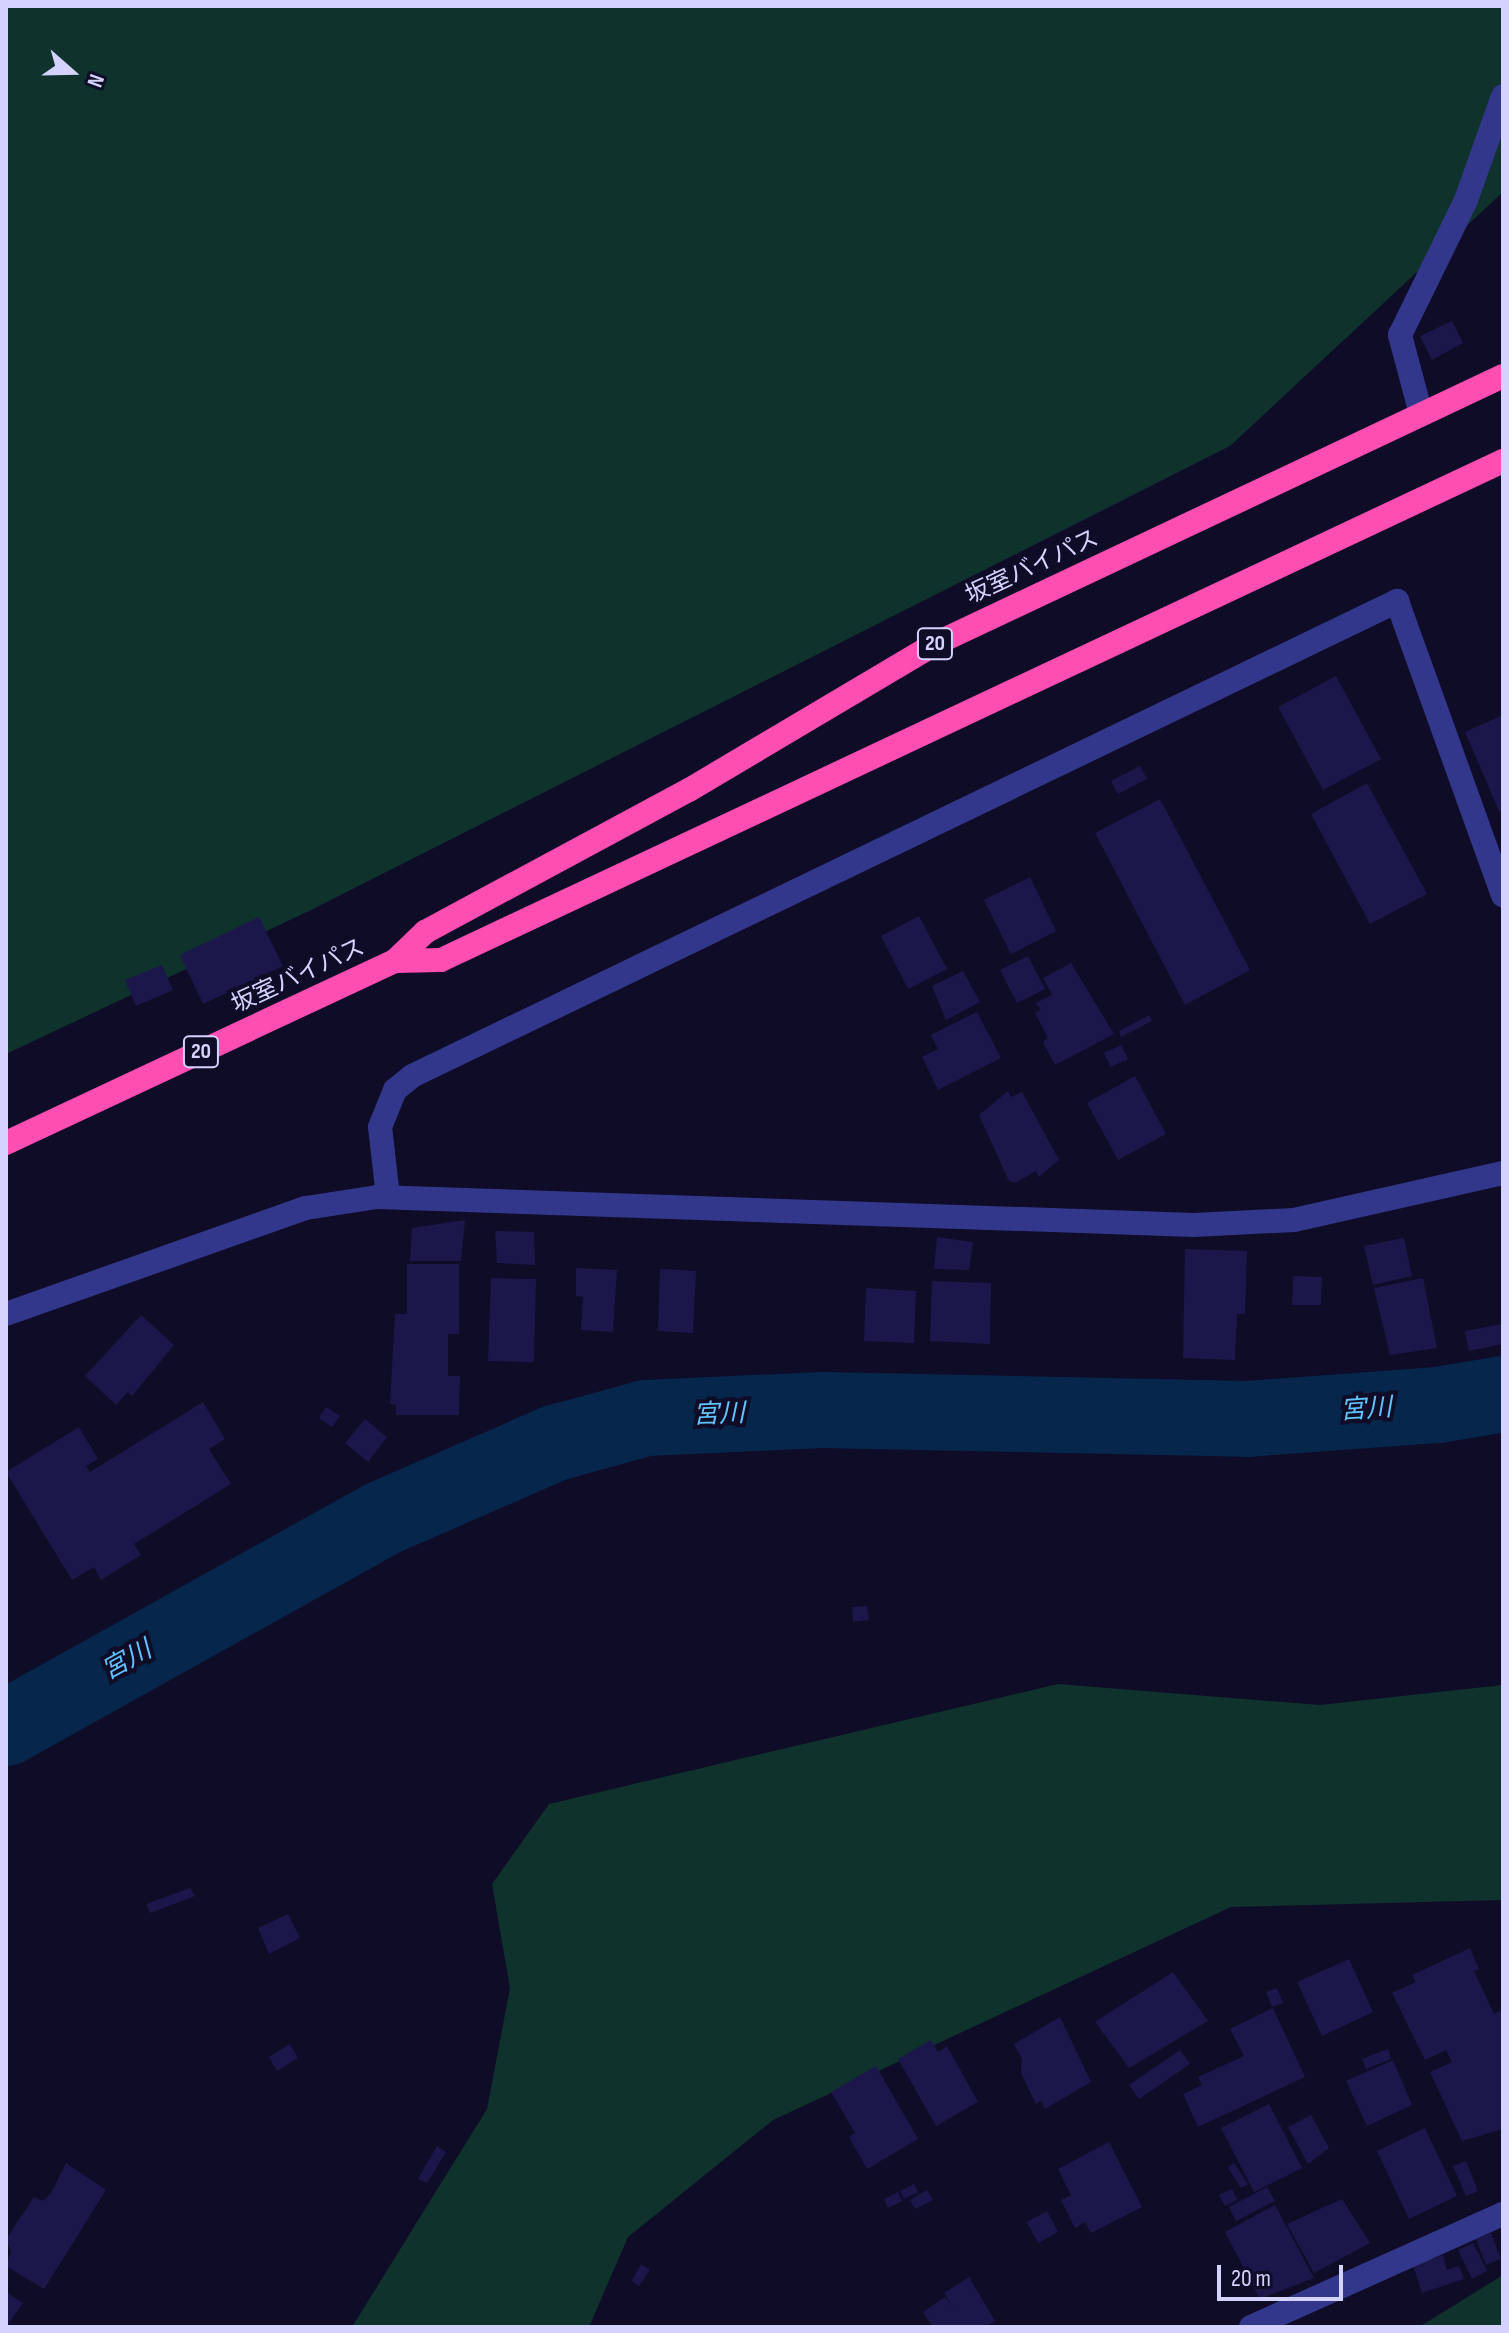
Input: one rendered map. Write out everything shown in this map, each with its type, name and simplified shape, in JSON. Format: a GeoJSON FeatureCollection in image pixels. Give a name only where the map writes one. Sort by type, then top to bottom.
{"type":"FeatureCollection","features":[{"type":"Feature","properties":{"kind":"highway","name":"坂室バイパス"},"geometry":{"type":"LineString","coordinates":[[6,1143],[395,961],[425,932],[689,790],[937,643],[1503,376]]}},
{"type":"Feature","properties":{"kind":"highway","name":"坂室バイパス"},"geometry":{"type":"LineString","coordinates":[[395,961],[441,960],[1503,461]]}},
{"type":"Feature","properties":{"kind":"street"},"geometry":{"type":"LineString","coordinates":[[1421,414],[1400,335],[1466,200],[1503,96]]}},
{"type":"Feature","properties":{"kind":"street"},"geometry":{"type":"LineString","coordinates":[[388,1197],[380,1127],[395,1090],[412,1076],[1397,601],[1499,870],[1503,895]]}},
{"type":"Feature","properties":{"kind":"street"},"geometry":{"type":"LineString","coordinates":[[6,1314],[306,1208],[388,1197],[1194,1225],[1294,1220],[1503,1173]]}},
{"type":"Feature","properties":{"kind":"street"},"geometry":{"type":"LineString","coordinates":[[1251,2327],[1503,2214]]}},
{"type":"Feature","properties":{"kind":"green space"},"geometry":{"type":"Polygon","coordinates":[[[6,6],[1503,6],[1503,192],[1230,446],[309,911],[6,1054],[6,6]]]}},
{"type":"Feature","properties":{"kind":"green space"},"geometry":{"type":"Polygon","coordinates":[[[1058,1684],[1320,1705],[1503,1685],[1503,1900],[1231,1907],[773,2120],[628,2237],[589,2327],[352,2327],[487,2109],[510,1988],[492,1884],[549,1804],[1058,1684]]]}},
{"type":"Feature","properties":{"kind":"green space"},"geometry":{"type":"Polygon","coordinates":[[[1503,2275],[1503,2327],[1419,2327],[1503,2275]]]}},
{"type":"Feature","properties":{"kind":"building"},"geometry":{"type":"Polygon","coordinates":[[[1452,321],[1463,343],[1432,360],[1420,336],[1452,321]]]}},
{"type":"Feature","properties":{"kind":"building"},"geometry":{"type":"Polygon","coordinates":[[[1336,676],[1381,759],[1323,790],[1278,707],[1336,676]]]}},
{"type":"Feature","properties":{"kind":"building"},"geometry":{"type":"Polygon","coordinates":[[[1503,715],[1503,810],[1499,811],[1465,732],[1503,715]]]}},
{"type":"Feature","properties":{"kind":"building"},"geometry":{"type":"Polygon","coordinates":[[[1140,766],[1147,779],[1118,794],[1111,781],[1140,766]]]}},
{"type":"Feature","properties":{"kind":"building"},"geometry":{"type":"Polygon","coordinates":[[[1367,783],[1427,894],[1370,924],[1311,814],[1367,783]]]}},
{"type":"Feature","properties":{"kind":"building"},"geometry":{"type":"Polygon","coordinates":[[[1160,799],[1250,970],[1185,1005],[1095,833],[1160,799]]]}},
{"type":"Feature","properties":{"kind":"building"},"geometry":{"type":"Polygon","coordinates":[[[1030,877],[1056,931],[1011,954],[984,900],[1030,877]]]}},
{"type":"Feature","properties":{"kind":"building"},"geometry":{"type":"Polygon","coordinates":[[[919,916],[947,969],[908,989],[881,936],[919,916]]]}},
{"type":"Feature","properties":{"kind":"building"},"geometry":{"type":"Polygon","coordinates":[[[259,917],[283,966],[203,1004],[180,955],[259,917]]]}},
{"type":"Feature","properties":{"kind":"building"},"geometry":{"type":"Polygon","coordinates":[[[1028,956],[1045,989],[1017,1003],[1000,970],[1028,956]]]}},
{"type":"Feature","properties":{"kind":"building"},"geometry":{"type":"Polygon","coordinates":[[[1071,963],[1114,1034],[1055,1065],[1043,1042],[1048,1038],[1035,1013],[1041,1010],[1036,1003],[1052,995],[1043,978],[1071,963]]]}},
{"type":"Feature","properties":{"kind":"building"},"geometry":{"type":"Polygon","coordinates":[[[162,965],[173,990],[136,1006],[125,980],[162,965]]]}},
{"type":"Feature","properties":{"kind":"building"},"geometry":{"type":"Polygon","coordinates":[[[963,971],[980,1002],[946,1020],[932,986],[963,971]]]}},
{"type":"Feature","properties":{"kind":"building"},"geometry":{"type":"Polygon","coordinates":[[[977,1012],[1001,1058],[938,1090],[922,1057],[938,1049],[931,1035],[977,1012]]]}},
{"type":"Feature","properties":{"kind":"building"},"geometry":{"type":"Polygon","coordinates":[[[1149,1015],[1152,1021],[1121,1037],[1119,1031],[1149,1015]]]}},
{"type":"Feature","properties":{"kind":"building"},"geometry":{"type":"Polygon","coordinates":[[[1121,1045],[1128,1059],[1111,1067],[1104,1053],[1121,1045]]]}},
{"type":"Feature","properties":{"kind":"building"},"geometry":{"type":"Polygon","coordinates":[[[1135,1076],[1166,1134],[1118,1160],[1087,1103],[1135,1076]]]}},
{"type":"Feature","properties":{"kind":"building"},"geometry":{"type":"Polygon","coordinates":[[[1008,1091],[1011,1097],[1022,1092],[1059,1160],[1039,1177],[1036,1171],[1015,1183],[1009,1181],[979,1115],[1008,1091]]]}},
{"type":"Feature","properties":{"kind":"building"},"geometry":{"type":"Polygon","coordinates":[[[465,1220],[461,1261],[410,1261],[412,1228],[465,1220]]]}},
{"type":"Feature","properties":{"kind":"building"},"geometry":{"type":"Polygon","coordinates":[[[495,1231],[534,1232],[535,1265],[497,1263],[495,1231]]]}},
{"type":"Feature","properties":{"kind":"building"},"geometry":{"type":"Polygon","coordinates":[[[937,1237],[973,1242],[969,1270],[934,1269],[937,1237]]]}},
{"type":"Feature","properties":{"kind":"building"},"geometry":{"type":"Polygon","coordinates":[[[1404,1238],[1412,1276],[1373,1285],[1364,1246],[1404,1238]]]}},
{"type":"Feature","properties":{"kind":"building"},"geometry":{"type":"Polygon","coordinates":[[[1185,1249],[1247,1251],[1245,1314],[1237,1314],[1235,1360],[1183,1358],[1185,1249]]]}},
{"type":"Feature","properties":{"kind":"building"},"geometry":{"type":"Polygon","coordinates":[[[407,1264],[459,1264],[459,1334],[448,1334],[448,1376],[460,1376],[459,1415],[396,1415],[396,1405],[390,1404],[395,1314],[407,1314],[407,1264]]]}},
{"type":"Feature","properties":{"kind":"building"},"geometry":{"type":"Polygon","coordinates":[[[576,1268],[617,1270],[613,1332],[581,1330],[583,1297],[576,1296],[576,1268]]]}},
{"type":"Feature","properties":{"kind":"building"},"geometry":{"type":"Polygon","coordinates":[[[660,1269],[696,1271],[693,1333],[658,1331],[660,1269]]]}},
{"type":"Feature","properties":{"kind":"building"},"geometry":{"type":"Polygon","coordinates":[[[1293,1276],[1322,1277],[1321,1305],[1292,1305],[1293,1276]]]}},
{"type":"Feature","properties":{"kind":"building"},"geometry":{"type":"Polygon","coordinates":[[[491,1278],[536,1279],[534,1362],[488,1361],[491,1278]]]}},
{"type":"Feature","properties":{"kind":"building"},"geometry":{"type":"Polygon","coordinates":[[[1423,1278],[1437,1348],[1390,1355],[1374,1288],[1423,1278]]]}},
{"type":"Feature","properties":{"kind":"building"},"geometry":{"type":"Polygon","coordinates":[[[932,1281],[991,1283],[990,1344],[930,1341],[932,1281]]]}},
{"type":"Feature","properties":{"kind":"building"},"geometry":{"type":"Polygon","coordinates":[[[866,1288],[916,1291],[914,1343],[864,1341],[866,1288]]]}},
{"type":"Feature","properties":{"kind":"building"},"geometry":{"type":"Polygon","coordinates":[[[141,1315],[174,1345],[132,1396],[128,1392],[116,1405],[85,1376],[141,1315]]]}},
{"type":"Feature","properties":{"kind":"building"},"geometry":{"type":"Polygon","coordinates":[[[1503,1324],[1503,1344],[1469,1351],[1465,1331],[1503,1324]]]}},
{"type":"Feature","properties":{"kind":"building"},"geometry":{"type":"Polygon","coordinates":[[[203,1402],[225,1439],[209,1449],[231,1484],[134,1544],[141,1555],[101,1580],[94,1567],[72,1580],[6,1472],[79,1427],[98,1459],[86,1466],[90,1472],[203,1402]]]}},
{"type":"Feature","properties":{"kind":"building"},"geometry":{"type":"Polygon","coordinates":[[[326,1407],[340,1416],[332,1427],[319,1418],[326,1407]]]}},
{"type":"Feature","properties":{"kind":"building"},"geometry":{"type":"Polygon","coordinates":[[[365,1419],[387,1437],[368,1462],[345,1443],[365,1419]]]}},
{"type":"Feature","properties":{"kind":"building"},"geometry":{"type":"Polygon","coordinates":[[[867,1606],[869,1620],[853,1622],[852,1607],[867,1606]]]}},
{"type":"Feature","properties":{"kind":"building"},"geometry":{"type":"Polygon","coordinates":[[[190,1888],[195,1896],[150,1913],[146,1904],[190,1888]]]}},
{"type":"Feature","properties":{"kind":"building"},"geometry":{"type":"Polygon","coordinates":[[[288,1914],[300,1938],[269,1954],[258,1928],[288,1914]]]}},
{"type":"Feature","properties":{"kind":"building"},"geometry":{"type":"Polygon","coordinates":[[[1470,1948],[1479,1969],[1474,1971],[1494,2014],[1500,2011],[1503,2018],[1503,2129],[1462,2141],[1430,2072],[1452,2062],[1446,2050],[1425,2060],[1392,1993],[1416,1982],[1412,1975],[1470,1948]]]}},
{"type":"Feature","properties":{"kind":"building"},"geometry":{"type":"Polygon","coordinates":[[[1349,1959],[1373,2012],[1322,2036],[1297,1982],[1349,1959]]]}},
{"type":"Feature","properties":{"kind":"building"},"geometry":{"type":"Polygon","coordinates":[[[1173,1972],[1208,2021],[1129,2068],[1095,2022],[1173,1972]]]}},
{"type":"Feature","properties":{"kind":"building"},"geometry":{"type":"Polygon","coordinates":[[[1277,1988],[1283,2003],[1272,2007],[1266,1992],[1277,1988]]]}},
{"type":"Feature","properties":{"kind":"building"},"geometry":{"type":"Polygon","coordinates":[[[1273,2008],[1305,2077],[1198,2127],[1183,2094],[1202,2085],[1198,2077],[1244,2056],[1230,2029],[1273,2008]]]}},
{"type":"Feature","properties":{"kind":"building"},"geometry":{"type":"Polygon","coordinates":[[[1060,2017],[1091,2082],[1045,2109],[1041,2101],[1036,2104],[1021,2073],[1022,2059],[1014,2044],[1060,2017]]]}},
{"type":"Feature","properties":{"kind":"building"},"geometry":{"type":"Polygon","coordinates":[[[931,2040],[938,2052],[947,2046],[978,2102],[936,2126],[898,2059],[931,2040]]]}},
{"type":"Feature","properties":{"kind":"building"},"geometry":{"type":"Polygon","coordinates":[[[290,2044],[298,2058],[277,2071],[269,2057],[290,2044]]]}},
{"type":"Feature","properties":{"kind":"building"},"geometry":{"type":"Polygon","coordinates":[[[1388,2049],[1391,2059],[1366,2069],[1362,2059],[1388,2049]]]}},
{"type":"Feature","properties":{"kind":"building"},"geometry":{"type":"Polygon","coordinates":[[[1180,2050],[1190,2064],[1139,2099],[1129,2085],[1180,2050]]]}},
{"type":"Feature","properties":{"kind":"building"},"geometry":{"type":"Polygon","coordinates":[[[1393,2060],[1412,2105],[1367,2126],[1346,2081],[1393,2060]]]}},
{"type":"Feature","properties":{"kind":"building"},"geometry":{"type":"Polygon","coordinates":[[[876,2066],[918,2139],[867,2169],[849,2137],[855,2133],[831,2092],[876,2066]]]}},
{"type":"Feature","properties":{"kind":"building"},"geometry":{"type":"Polygon","coordinates":[[[1269,2104],[1302,2168],[1254,2192],[1221,2128],[1269,2104]]]}},
{"type":"Feature","properties":{"kind":"building"},"geometry":{"type":"Polygon","coordinates":[[[1311,2115],[1329,2148],[1308,2164],[1288,2127],[1311,2115]]]}},
{"type":"Feature","properties":{"kind":"building"},"geometry":{"type":"Polygon","coordinates":[[[1425,2128],[1457,2196],[1409,2219],[1377,2151],[1425,2128]]]}},
{"type":"Feature","properties":{"kind":"building"},"geometry":{"type":"Polygon","coordinates":[[[1109,2142],[1142,2207],[1091,2233],[1085,2222],[1075,2228],[1061,2200],[1071,2195],[1058,2169],[1109,2142]]]}},
{"type":"Feature","properties":{"kind":"building"},"geometry":{"type":"Polygon","coordinates":[[[437,2146],[446,2152],[427,2183],[418,2179],[437,2146]]]}},
{"type":"Feature","properties":{"kind":"building"},"geometry":{"type":"Polygon","coordinates":[[[1466,2161],[1478,2191],[1466,2196],[1453,2166],[1466,2161]]]}},
{"type":"Feature","properties":{"kind":"building"},"geometry":{"type":"Polygon","coordinates":[[[66,2163],[106,2190],[44,2289],[6,2266],[11,2251],[6,2239],[34,2197],[43,2201],[51,2193],[66,2163]]]}},
{"type":"Feature","properties":{"kind":"building"},"geometry":{"type":"Polygon","coordinates":[[[1234,2163],[1248,2184],[1241,2188],[1228,2168],[1234,2163]]]}},
{"type":"Feature","properties":{"kind":"building"},"geometry":{"type":"Polygon","coordinates":[[[914,2184],[918,2192],[904,2199],[900,2191],[914,2184]]]}},
{"type":"Feature","properties":{"kind":"building"},"geometry":{"type":"Polygon","coordinates":[[[1267,2187],[1275,2201],[1236,2221],[1229,2207],[1267,2187]]]}},
{"type":"Feature","properties":{"kind":"building"},"geometry":{"type":"Polygon","coordinates":[[[1232,2189],[1237,2200],[1225,2206],[1219,2195],[1232,2189]]]}},
{"type":"Feature","properties":{"kind":"building"},"geometry":{"type":"Polygon","coordinates":[[[927,2190],[933,2200],[915,2209],[910,2200],[927,2190]]]}},
{"type":"Feature","properties":{"kind":"building"},"geometry":{"type":"Polygon","coordinates":[[[898,2192],[902,2201],[888,2208],[884,2199],[898,2192]]]}},
{"type":"Feature","properties":{"kind":"building"},"geometry":{"type":"Polygon","coordinates":[[[1342,2199],[1370,2243],[1314,2273],[1287,2224],[1342,2199]]]}},
{"type":"Feature","properties":{"kind":"building"},"geometry":{"type":"Polygon","coordinates":[[[1275,2205],[1314,2278],[1260,2299],[1225,2232],[1275,2205]]]}},
{"type":"Feature","properties":{"kind":"building"},"geometry":{"type":"Polygon","coordinates":[[[1047,2211],[1058,2232],[1038,2243],[1027,2222],[1047,2211]]]}},
{"type":"Feature","properties":{"kind":"building"},"geometry":{"type":"Polygon","coordinates":[[[1491,2233],[1501,2259],[1486,2265],[1476,2239],[1491,2233]]]}},
{"type":"Feature","properties":{"kind":"building"},"geometry":{"type":"Polygon","coordinates":[[[1473,2243],[1487,2271],[1472,2279],[1458,2250],[1473,2243]]]}},
{"type":"Feature","properties":{"kind":"building"},"geometry":{"type":"Polygon","coordinates":[[[1443,2255],[1447,2270],[1459,2266],[1464,2279],[1422,2293],[1413,2265],[1443,2255]]]}},
{"type":"Feature","properties":{"kind":"building"},"geometry":{"type":"Polygon","coordinates":[[[641,2264],[650,2270],[639,2286],[632,2281],[641,2264]]]}},
{"type":"Feature","properties":{"kind":"building"},"geometry":{"type":"Polygon","coordinates":[[[969,2277],[995,2321],[985,2327],[933,2327],[923,2312],[945,2297],[953,2307],[944,2293],[969,2277]]]}},
{"type":"Feature","properties":{"kind":"building"},"geometry":{"type":"Polygon","coordinates":[[[6,2292],[23,2303],[6,2327],[6,2292]]]}},
{"type":"Feature","properties":{"kind":"waterway","name":"宮川"},"geometry":{"type":"LineString","coordinates":[[6,1728],[381,1519],[555,1443],[646,1418],[822,1410],[1246,1419],[1438,1405],[1503,1394]]}}]}
